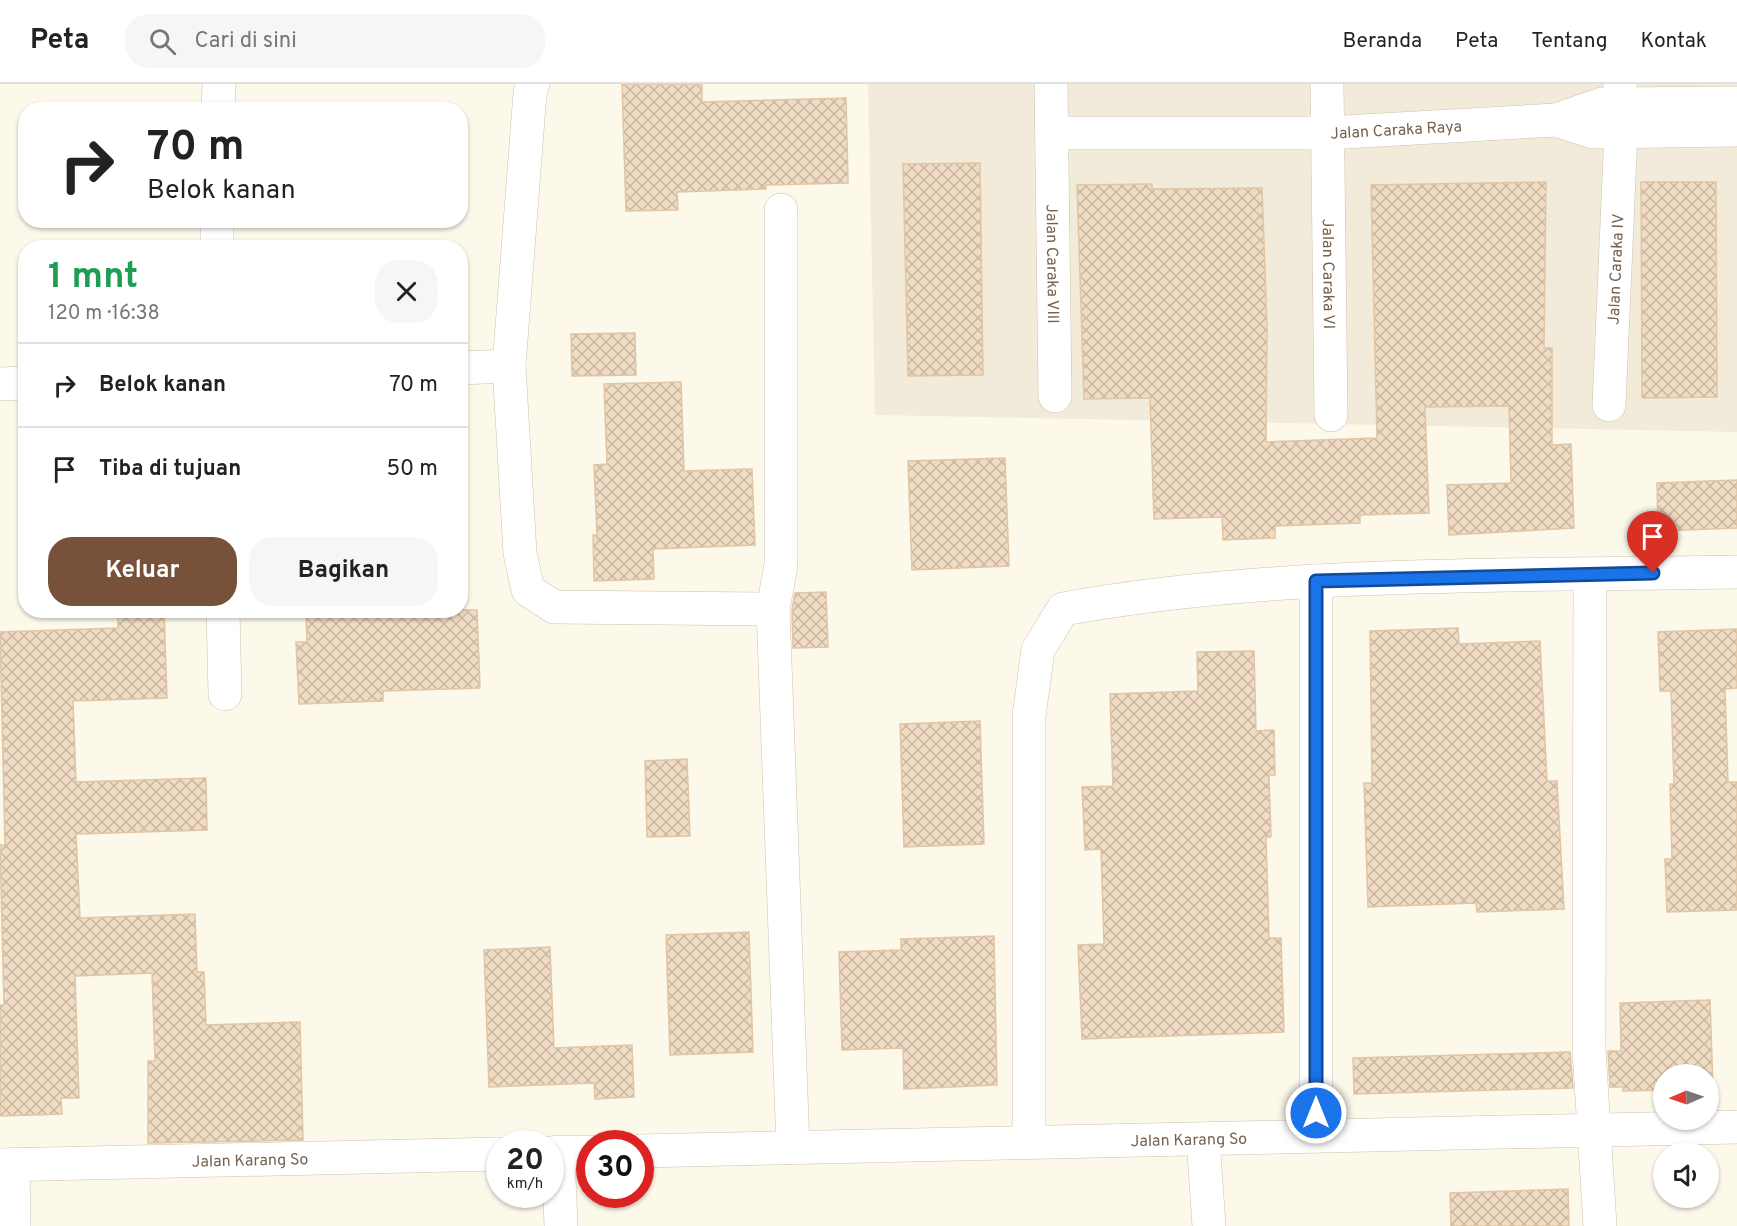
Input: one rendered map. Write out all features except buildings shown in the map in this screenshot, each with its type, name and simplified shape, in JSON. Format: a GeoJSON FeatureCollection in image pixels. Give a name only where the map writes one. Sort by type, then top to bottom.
{"type":"FeatureCollection","features":[{"type":"Feature","properties":{"kind":"street"},"geometry":{"type":"LineString","coordinates":[[218,102],[219,84]]}},
{"type":"Feature","properties":{"kind":"street"},"geometry":{"type":"LineString","coordinates":[[533,84],[530,93],[509,366],[520,553],[528,590],[554,608],[773,609]]}},
{"type":"Feature","properties":{"kind":"street","name":"Jalan Caraka VIII"},"geometry":{"type":"LineString","coordinates":[[1051,84],[1055,396]]}},
{"type":"Feature","properties":{"kind":"street","name":"Jalan Caraka VI"},"geometry":{"type":"LineString","coordinates":[[1326,84],[1331,415]]}},
{"type":"Feature","properties":{"kind":"street"},"geometry":{"type":"LineString","coordinates":[[1621,107],[1737,103]]}},
{"type":"Feature","properties":{"kind":"street","name":"Jalan Caraka Raya"},"geometry":{"type":"LineString","coordinates":[[1052,133],[1327,133],[1556,120],[1602,104],[1621,107]]}},
{"type":"Feature","properties":{"kind":"street"},"geometry":{"type":"LineString","coordinates":[[1621,107],[1737,130]]}},
{"type":"Feature","properties":{"kind":"street","name":"Jalan Caraka IV"},"geometry":{"type":"LineString","coordinates":[[1609,405],[1621,107]]}},
{"type":"Feature","properties":{"kind":"street"},"geometry":{"type":"LineString","coordinates":[[781,210],[781,565],[773,609],[793,1147]]}},
{"type":"Feature","properties":{"kind":"street"},"geometry":{"type":"LineString","coordinates":[[468,368],[509,366]]}},
{"type":"Feature","properties":{"kind":"street"},"geometry":{"type":"LineString","coordinates":[[0,384],[18,383]]}},
{"type":"Feature","properties":{"kind":"street"},"geometry":{"type":"LineString","coordinates":[[1029,1142],[1029,716],[1038,650],[1063,609],[1129,597],[1316,581],[1737,572]]}},
{"type":"Feature","properties":{"kind":"street"},"geometry":{"type":"LineString","coordinates":[[1590,574],[1589,1050],[1600,1226]]}},
{"type":"Feature","properties":{"kind":"street"},"geometry":{"type":"LineString","coordinates":[[1316,581],[1316,1136]]}},
{"type":"Feature","properties":{"kind":"street"},"geometry":{"type":"LineString","coordinates":[[223,618],[225,694]]}},
{"type":"Feature","properties":{"kind":"street","name":"Jalan Karang So"},"geometry":{"type":"LineString","coordinates":[[654,1151],[1737,1127]]}},
{"type":"Feature","properties":{"kind":"street"},"geometry":{"type":"LineString","coordinates":[[1203,1139],[1209,1226]]}},
{"type":"Feature","properties":{"kind":"street"},"geometry":{"type":"LineString","coordinates":[[561,1226],[566,1152]]}},
{"type":"Feature","properties":{"kind":"street","name":"Jalan Karang So"},"geometry":{"type":"LineString","coordinates":[[7,1164],[486,1154]]}},
{"type":"Feature","properties":{"kind":"street"},"geometry":{"type":"LineString","coordinates":[[7,1164],[14,1226]]}},
{"type":"Feature","properties":{"kind":"shaded area"},"geometry":{"type":"Polygon","coordinates":[[[868,84],[1737,84],[1737,432],[875,415],[868,84]]]}},
{"type":"Feature","properties":{"kind":"route"},"geometry":{"type":"LineString","coordinates":[[1316,1113],[1316,581],[1653,573]]}}]}
